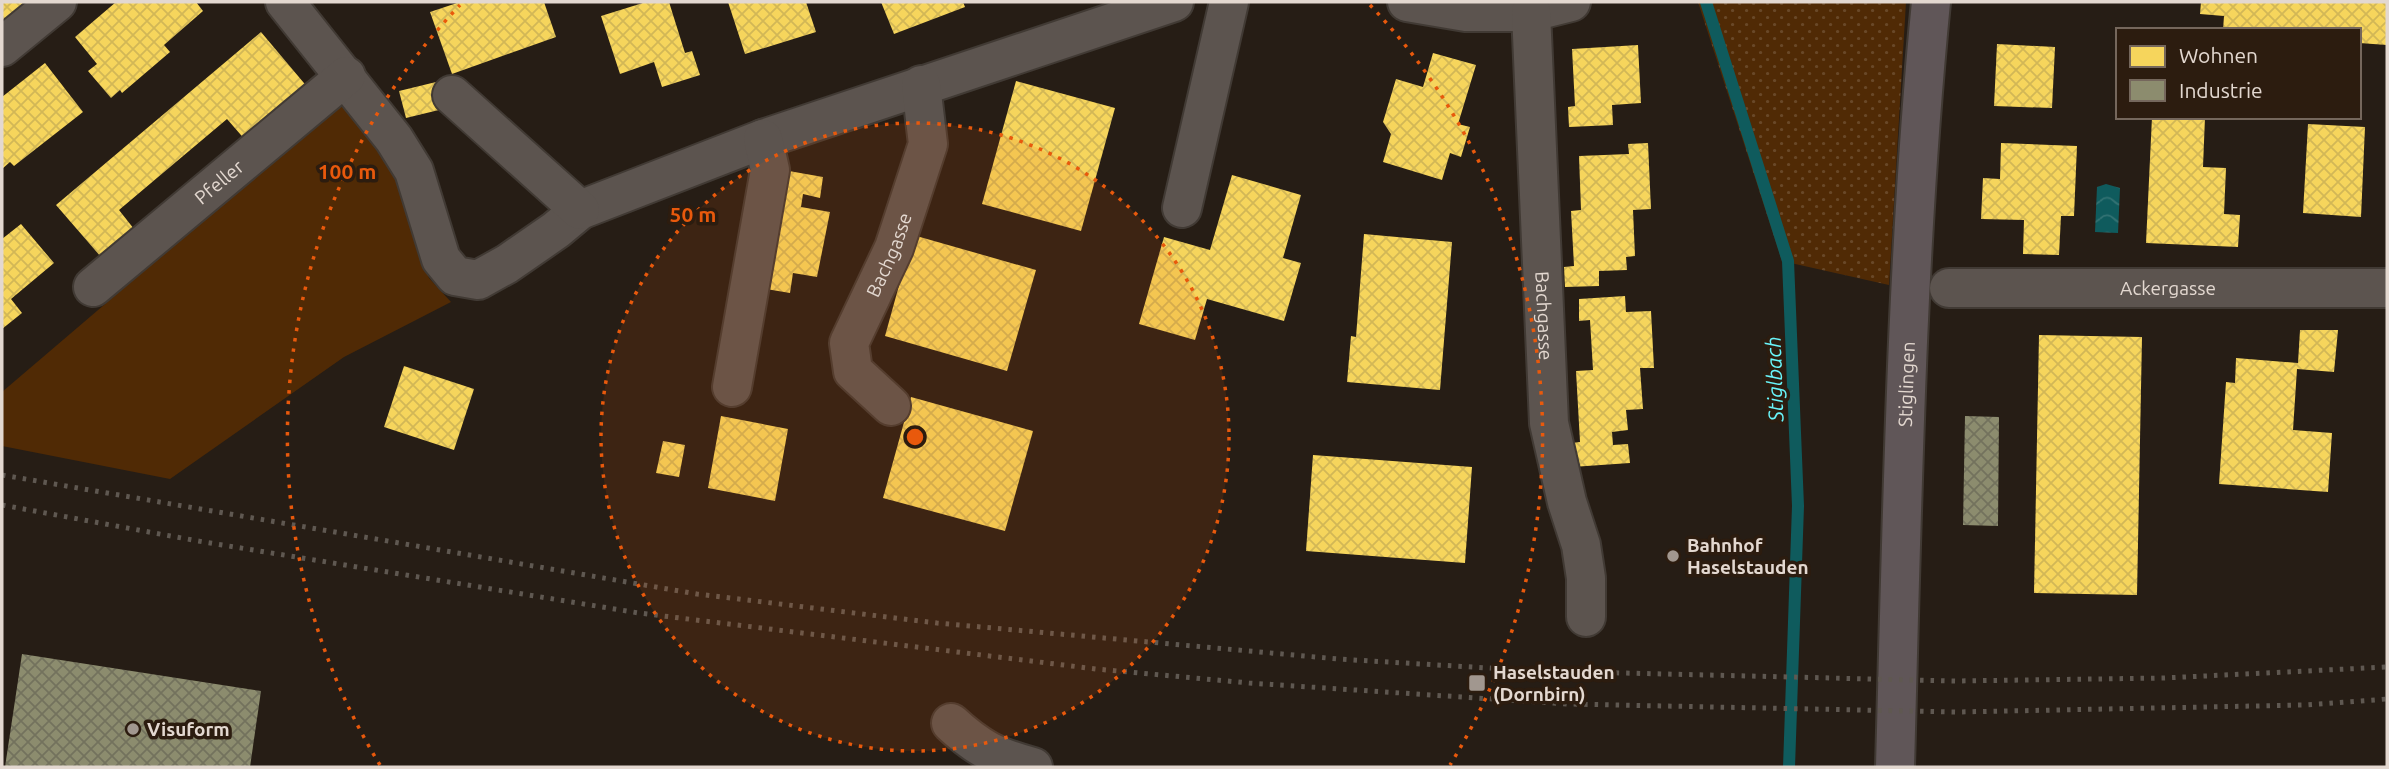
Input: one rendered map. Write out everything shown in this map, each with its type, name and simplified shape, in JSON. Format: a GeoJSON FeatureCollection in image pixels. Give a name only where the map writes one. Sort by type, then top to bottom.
{"type":"FeatureCollection","features":[{"type":"Feature","properties":{"kind":"main road","name":"Stiglingen"},"geometry":{"type":"LineString","coordinates":[[1895,767],[1911,286],[1931,2]]}},
{"type":"Feature","properties":{"kind":"street"},"geometry":{"type":"LineString","coordinates":[[2,47],[57,2]]}},
{"type":"Feature","properties":{"kind":"street"},"geometry":{"type":"LineString","coordinates":[[285,2],[381,119],[414,172],[441,259],[455,276],[478,280],[507,264],[556,230],[580,209],[763,139],[1174,2]]}},
{"type":"Feature","properties":{"kind":"street"},"geometry":{"type":"LineString","coordinates":[[1182,208],[1229,2]]}},
{"type":"Feature","properties":{"kind":"street"},"geometry":{"type":"LineString","coordinates":[[1407,2],[1466,12],[1531,12],[1571,2]]}},
{"type":"Feature","properties":{"kind":"street","name":"Bachgasse"},"geometry":{"type":"LineString","coordinates":[[1531,12],[1549,423],[1564,491],[1594,579],[1586,617]]}},
{"type":"Feature","properties":{"kind":"street","name":"Pfeller"},"geometry":{"type":"LineString","coordinates":[[93,287],[346,76]]}},
{"type":"Feature","properties":{"kind":"street","name":"Bachgasse"},"geometry":{"type":"LineString","coordinates":[[891,407],[853,371],[849,343],[894,248],[928,144],[921,85]]}},
{"type":"Feature","properties":{"kind":"street"},"geometry":{"type":"LineString","coordinates":[[452,95],[580,209]]}},
{"type":"Feature","properties":{"kind":"street"},"geometry":{"type":"LineString","coordinates":[[732,387],[770,170],[763,139]]}},
{"type":"Feature","properties":{"kind":"street","name":"Ackergasse"},"geometry":{"type":"LineString","coordinates":[[1949,288],[2387,288]]}},
{"type":"Feature","properties":{"kind":"street"},"geometry":{"type":"LineString","coordinates":[[965,745],[1033,767]]}},
{"type":"Feature","properties":{"kind":"shaded area"},"geometry":{"type":"Polygon","coordinates":[[[1698,2],[1906,2],[1889,285],[1782,261],[1698,2]]]}},
{"type":"Feature","properties":{"kind":"shaded area"},"geometry":{"type":"Polygon","coordinates":[[[343,101],[389,159],[429,278],[451,302],[344,357],[170,479],[2,446],[2,392],[343,101]]]}},
{"type":"Feature","properties":{"kind":"water"},"geometry":{"type":"Polygon","coordinates":[[[2106,184],[2120,188],[2118,233],[2095,232],[2097,187],[2106,184]]]}},
{"type":"Feature","properties":{"kind":"building: Wohnen"},"geometry":{"type":"Polygon","coordinates":[[[2,2],[28,2],[2,21],[2,2]]]}},
{"type":"Feature","properties":{"kind":"building: Wohnen"},"geometry":{"type":"Polygon","coordinates":[[[116,2],[196,2],[203,11],[164,45],[170,52],[122,93],[120,90],[111,98],[88,71],[97,64],[75,37],[116,2]]]}},
{"type":"Feature","properties":{"kind":"building: Wohnen"},"geometry":{"type":"Polygon","coordinates":[[[460,2],[544,2],[556,37],[452,74],[430,12],[460,2]]]}},
{"type":"Feature","properties":{"kind":"building: Wohnen"},"geometry":{"type":"Polygon","coordinates":[[[646,2],[669,2],[685,53],[692,51],[700,75],[662,87],[654,62],[620,74],[601,16],[646,2]]]}},
{"type":"Feature","properties":{"kind":"building: Wohnen"},"geometry":{"type":"Polygon","coordinates":[[[728,2],[806,2],[816,32],[745,54],[728,2]]]}},
{"type":"Feature","properties":{"kind":"building: Wohnen"},"geometry":{"type":"Polygon","coordinates":[[[881,2],[963,2],[965,7],[894,34],[881,2]]]}},
{"type":"Feature","properties":{"kind":"building: Wohnen"},"geometry":{"type":"Polygon","coordinates":[[[2201,2],[2387,2],[2387,45],[2361,43],[2361,28],[2223,28],[2224,16],[2200,14],[2201,2]]]}},
{"type":"Feature","properties":{"kind":"building: Wohnen"},"geometry":{"type":"Polygon","coordinates":[[[261,32],[309,89],[247,142],[227,119],[119,210],[134,229],[101,257],[56,205],[261,32]]]}},
{"type":"Feature","properties":{"kind":"building: Wohnen"},"geometry":{"type":"Polygon","coordinates":[[[1997,44],[2055,47],[2052,108],[1994,106],[1997,44]]]}},
{"type":"Feature","properties":{"kind":"building: Wohnen"},"geometry":{"type":"Polygon","coordinates":[[[1638,45],[1641,103],[1612,105],[1613,125],[1569,127],[1568,107],[1575,106],[1572,49],[1638,45]]]}},
{"type":"Feature","properties":{"kind":"building: Wohnen"},"geometry":{"type":"Polygon","coordinates":[[[1433,53],[1476,65],[1458,124],[1470,127],[1461,157],[1450,153],[1442,180],[1383,162],[1391,134],[1383,122],[1396,79],[1423,87],[1433,53]]]}},
{"type":"Feature","properties":{"kind":"building: Wohnen"},"geometry":{"type":"Polygon","coordinates":[[[45,63],[83,112],[14,166],[10,162],[2,169],[2,97],[45,63]]]}},
{"type":"Feature","properties":{"kind":"building: Wohnen"},"geometry":{"type":"Polygon","coordinates":[[[1016,81],[1115,108],[1081,231],[982,204],[1016,81]]]}},
{"type":"Feature","properties":{"kind":"building: Wohnen"},"geometry":{"type":"Polygon","coordinates":[[[436,82],[443,109],[406,118],[399,91],[436,82]]]}},
{"type":"Feature","properties":{"kind":"building: Wohnen"},"geometry":{"type":"Polygon","coordinates":[[[2152,119],[2205,119],[2203,167],[2226,168],[2224,214],[2240,215],[2238,247],[2146,243],[2152,119]]]}},
{"type":"Feature","properties":{"kind":"building: Wohnen"},"geometry":{"type":"Polygon","coordinates":[[[2308,124],[2365,127],[2361,217],[2303,213],[2308,124]]]}},
{"type":"Feature","properties":{"kind":"building: Wohnen"},"geometry":{"type":"Polygon","coordinates":[[[1648,143],[1651,209],[1633,210],[1635,256],[1626,257],[1627,270],[1599,271],[1599,286],[1565,287],[1564,267],[1574,266],[1571,211],[1581,210],[1579,156],[1629,154],[1628,144],[1648,143]]]}},
{"type":"Feature","properties":{"kind":"building: Wohnen"},"geometry":{"type":"Polygon","coordinates":[[[2001,143],[2077,146],[2074,216],[2061,216],[2059,255],[2023,254],[2024,220],[1981,219],[1983,178],[2000,179],[2001,143]]]}},
{"type":"Feature","properties":{"kind":"building: Wohnen"},"geometry":{"type":"Polygon","coordinates":[[[789,171],[823,177],[820,198],[803,194],[801,207],[830,212],[817,277],[793,273],[790,293],[766,289],[777,189],[789,171]]]}},
{"type":"Feature","properties":{"kind":"building: Wohnen"},"geometry":{"type":"Polygon","coordinates":[[[1232,175],[1301,195],[1283,258],[1301,263],[1284,321],[1207,299],[1195,340],[1139,324],[1164,237],[1210,250],[1232,175]]]}},
{"type":"Feature","properties":{"kind":"building: Wohnen"},"geometry":{"type":"Polygon","coordinates":[[[21,224],[54,263],[11,299],[22,313],[2,329],[2,239],[21,224]]]}},
{"type":"Feature","properties":{"kind":"building: Wohnen"},"geometry":{"type":"Polygon","coordinates":[[[1364,234],[1452,242],[1440,390],[1347,382],[1351,336],[1356,337],[1364,234]]]}},
{"type":"Feature","properties":{"kind":"building: Wohnen"},"geometry":{"type":"Polygon","coordinates":[[[913,235],[1036,270],[1007,371],[885,336],[913,235]]]}},
{"type":"Feature","properties":{"kind":"building: Wohnen"},"geometry":{"type":"Polygon","coordinates":[[[1625,296],[1626,312],[1651,311],[1654,368],[1640,368],[1643,409],[1626,410],[1628,430],[1612,432],[1613,445],[1628,444],[1630,463],[1572,467],[1571,443],[1580,442],[1576,371],[1593,370],[1590,320],[1579,321],[1579,299],[1625,296]]]}},
{"type":"Feature","properties":{"kind":"building: Wohnen"},"geometry":{"type":"Polygon","coordinates":[[[2300,330],[2338,330],[2334,372],[2297,369],[2293,430],[2332,433],[2328,492],[2219,484],[2226,382],[2235,383],[2236,358],[2298,363],[2300,330]]]}},
{"type":"Feature","properties":{"kind":"building: Wohnen"},"geometry":{"type":"Polygon","coordinates":[[[2039,335],[2142,337],[2137,595],[2034,593],[2039,335]]]}},
{"type":"Feature","properties":{"kind":"building: Wohnen"},"geometry":{"type":"Polygon","coordinates":[[[404,366],[474,389],[454,450],[384,427],[404,366]]]}},
{"type":"Feature","properties":{"kind":"building: Wohnen"},"geometry":{"type":"Polygon","coordinates":[[[911,397],[1033,431],[1005,531],[883,498],[911,397]]]}},
{"type":"Feature","properties":{"kind":"building: Wohnen"},"geometry":{"type":"Polygon","coordinates":[[[721,416],[788,429],[775,501],[708,488],[721,416]]]}},
{"type":"Feature","properties":{"kind":"building: Wohnen"},"geometry":{"type":"Polygon","coordinates":[[[663,441],[685,445],[679,477],[656,473],[663,441]]]}},
{"type":"Feature","properties":{"kind":"building: Wohnen"},"geometry":{"type":"Polygon","coordinates":[[[1313,455],[1472,467],[1465,563],[1306,551],[1313,455]]]}},
{"type":"Feature","properties":{"kind":"building: Industrie"},"geometry":{"type":"Polygon","coordinates":[[[1965,416],[1999,417],[1998,526],[1963,525],[1965,416]]]}},
{"type":"Feature","properties":{"kind":"building: Industrie","name":"Visuform"},"geometry":{"type":"Polygon","coordinates":[[[22,654],[261,691],[250,767],[5,767],[22,654]]]}},
{"type":"Feature","properties":{"kind":"waterway","name":"Stiglbach"},"geometry":{"type":"LineString","coordinates":[[1706,2],[1788,261],[1798,506],[1789,767]]}},
{"type":"Feature","properties":{"kind":"railway"},"geometry":{"type":"LineString","coordinates":[[2,475],[697,594],[937,623],[1338,659],[1539,671],[1956,681],[2164,678],[2387,667]]}},
{"type":"Feature","properties":{"kind":"railway"},"geometry":{"type":"LineString","coordinates":[[2,505],[198,541],[639,613],[1096,669],[1249,683],[1568,704],[1957,712],[2304,705],[2387,699]]}},
{"type":"Feature","properties":{"kind":"place","name":"Bahnhof Haselstauden"},"geometry":{"type":"Point","coordinates":[1673,556]}},
{"type":"Feature","properties":{"kind":"place","name":"Haselstauden (Dornbirn)"},"geometry":{"type":"Point","coordinates":[1477,683]}},
{"type":"Feature","properties":{"kind":"place","name":"Visuform"},"geometry":{"type":"Point","coordinates":[133,729]}}]}
